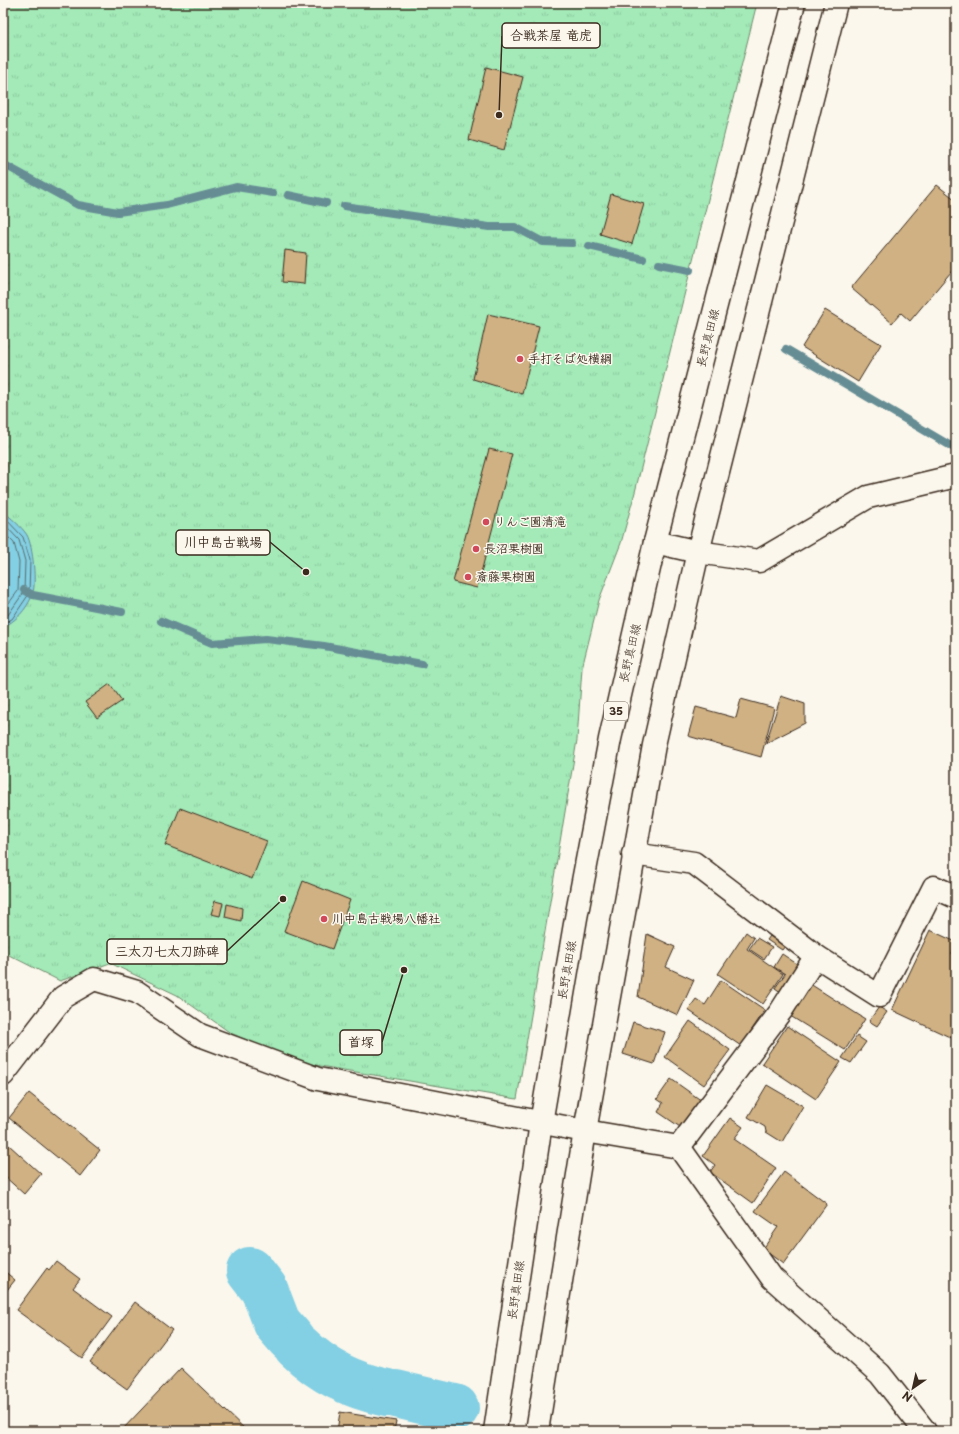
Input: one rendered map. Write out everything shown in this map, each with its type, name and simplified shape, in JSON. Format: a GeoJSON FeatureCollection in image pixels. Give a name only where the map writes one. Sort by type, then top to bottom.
{"type":"FeatureCollection","features":[{"type":"Feature","properties":{"kind":"main road","name":"長野真田線"},"geometry":{"type":"LineString","coordinates":[[495,1431],[541,1123],[576,918],[610,739],[655,542],[794,3]]}},
{"type":"Feature","properties":{"kind":"main road"},"geometry":{"type":"LineString","coordinates":[[537,1431],[585,1131],[633,854],[654,745],[698,552],[836,3]]}},
{"type":"Feature","properties":{"kind":"main road"},"geometry":{"type":"LineString","coordinates":[[655,542],[698,552],[759,561],[868,497],[956,476]]}},
{"type":"Feature","properties":{"kind":"main road"},"geometry":{"type":"LineString","coordinates":[[633,854],[694,863],[816,956],[879,996],[934,887],[956,897]]}},
{"type":"Feature","properties":{"kind":"main road"},"geometry":{"type":"LineString","coordinates":[[679,1147],[781,1011],[816,956]]}},
{"type":"Feature","properties":{"kind":"main road"},"geometry":{"type":"LineString","coordinates":[[3,1075],[63,997],[94,979],[137,992],[200,1035],[318,1079],[541,1123],[679,1147],[772,1278],[880,1374],[925,1431]]}},
{"type":"Feature","properties":{"kind":"green space"},"geometry":{"type":"Polygon","coordinates":[[[3,3],[757,3],[635,492],[621,543],[599,600],[582,668],[577,740],[517,1099],[302,1063],[232,1034],[177,995],[110,963],[60,981],[3,952],[3,3]]]}},
{"type":"Feature","properties":{"kind":"water"},"geometry":{"type":"Polygon","coordinates":[[[3,511],[19,525],[27,535],[34,566],[34,583],[32,596],[27,606],[8,625],[3,627],[3,511]]]}},
{"type":"Feature","properties":{"kind":"building"},"geometry":{"type":"Polygon","coordinates":[[[486,67],[523,77],[504,150],[469,140],[486,67]]]}},
{"type":"Feature","properties":{"kind":"building"},"geometry":{"type":"Polygon","coordinates":[[[937,185],[956,200],[956,266],[910,321],[901,313],[892,323],[851,288],[937,185]]]}},
{"type":"Feature","properties":{"kind":"building"},"geometry":{"type":"Polygon","coordinates":[[[611,194],[644,204],[632,244],[600,234],[611,194]]]}},
{"type":"Feature","properties":{"kind":"building"},"geometry":{"type":"Polygon","coordinates":[[[285,250],[306,253],[304,284],[282,282],[285,250]]]}},
{"type":"Feature","properties":{"kind":"building"},"geometry":{"type":"Polygon","coordinates":[[[825,310],[881,344],[858,382],[802,347],[825,310]]]}},
{"type":"Feature","properties":{"kind":"building"},"geometry":{"type":"Polygon","coordinates":[[[488,314],[539,326],[522,394],[473,379],[488,314]]]}},
{"type":"Feature","properties":{"kind":"building"},"geometry":{"type":"Polygon","coordinates":[[[489,449],[512,454],[477,588],[453,582],[489,449]]]}},
{"type":"Feature","properties":{"kind":"building"},"geometry":{"type":"Polygon","coordinates":[[[110,684],[122,701],[97,718],[85,702],[110,684]]]}},
{"type":"Feature","properties":{"kind":"building"},"geometry":{"type":"Polygon","coordinates":[[[781,696],[805,704],[805,723],[766,743],[781,696]]]}},
{"type":"Feature","properties":{"kind":"building"},"geometry":{"type":"Polygon","coordinates":[[[741,699],[774,708],[761,757],[688,736],[696,707],[736,718],[741,699]]]}},
{"type":"Feature","properties":{"kind":"building"},"geometry":{"type":"Polygon","coordinates":[[[180,808],[267,841],[252,879],[165,845],[180,808]]]}},
{"type":"Feature","properties":{"kind":"building"},"geometry":{"type":"Polygon","coordinates":[[[303,881],[350,900],[332,949],[284,931],[303,881]]]}},
{"type":"Feature","properties":{"kind":"building"},"geometry":{"type":"Polygon","coordinates":[[[215,901],[223,903],[220,916],[211,914],[215,901]]]}},
{"type":"Feature","properties":{"kind":"building"},"geometry":{"type":"Polygon","coordinates":[[[227,904],[242,908],[241,921],[225,917],[227,904]]]}},
{"type":"Feature","properties":{"kind":"building"},"geometry":{"type":"Polygon","coordinates":[[[930,930],[956,942],[952,954],[956,956],[956,1040],[892,1010],[930,930]]]}},
{"type":"Feature","properties":{"kind":"building"},"geometry":{"type":"Polygon","coordinates":[[[746,932],[754,938],[747,949],[783,974],[763,1004],[718,974],[746,932]]]}},
{"type":"Feature","properties":{"kind":"building"},"geometry":{"type":"Polygon","coordinates":[[[647,934],[675,947],[666,967],[694,980],[678,1015],[638,997],[647,934]]]}},
{"type":"Feature","properties":{"kind":"building"},"geometry":{"type":"Polygon","coordinates":[[[770,936],[785,946],[782,950],[767,940],[770,936]]]}},
{"type":"Feature","properties":{"kind":"building"},"geometry":{"type":"Polygon","coordinates":[[[757,938],[772,947],[764,959],[749,949],[757,938]]]}},
{"type":"Feature","properties":{"kind":"building"},"geometry":{"type":"Polygon","coordinates":[[[782,954],[803,968],[785,995],[775,988],[785,974],[774,967],[782,954]]]}},
{"type":"Feature","properties":{"kind":"building"},"geometry":{"type":"Polygon","coordinates":[[[721,980],[765,1010],[741,1046],[688,1010],[696,999],[705,1005],[721,980]]]}},
{"type":"Feature","properties":{"kind":"building"},"geometry":{"type":"Polygon","coordinates":[[[807,982],[865,1019],[845,1050],[787,1014],[807,982]]]}},
{"type":"Feature","properties":{"kind":"building"},"geometry":{"type":"Polygon","coordinates":[[[879,1007],[887,1012],[877,1026],[869,1021],[879,1007]]]}},
{"type":"Feature","properties":{"kind":"building"},"geometry":{"type":"Polygon","coordinates":[[[690,1021],[730,1050],[704,1085],[665,1057],[690,1021]]]}},
{"type":"Feature","properties":{"kind":"building"},"geometry":{"type":"Polygon","coordinates":[[[633,1022],[665,1032],[654,1064],[623,1054],[633,1022]]]}},
{"type":"Feature","properties":{"kind":"building"},"geometry":{"type":"Polygon","coordinates":[[[787,1026],[841,1062],[816,1099],[762,1063],[787,1026]]]}},
{"type":"Feature","properties":{"kind":"building"},"geometry":{"type":"Polygon","coordinates":[[[857,1036],[866,1042],[851,1063],[842,1058],[857,1036]]]}},
{"type":"Feature","properties":{"kind":"building"},"geometry":{"type":"Polygon","coordinates":[[[671,1079],[702,1101],[683,1129],[658,1112],[663,1103],[657,1099],[671,1079]]]}},
{"type":"Feature","properties":{"kind":"building"},"geometry":{"type":"Polygon","coordinates":[[[767,1085],[803,1106],[782,1142],[766,1132],[765,1127],[748,1117],[767,1085]]]}},
{"type":"Feature","properties":{"kind":"building"},"geometry":{"type":"Polygon","coordinates":[[[29,1093],[100,1150],[80,1176],[9,1118],[29,1093]]]}},
{"type":"Feature","properties":{"kind":"building"},"geometry":{"type":"Polygon","coordinates":[[[730,1118],[743,1127],[734,1139],[776,1168],[753,1203],[710,1172],[715,1165],[703,1156],[730,1118]]]}},
{"type":"Feature","properties":{"kind":"building"},"geometry":{"type":"Polygon","coordinates":[[[9,1145],[41,1174],[24,1194],[3,1175],[3,1152],[9,1145]]]}},
{"type":"Feature","properties":{"kind":"building"},"geometry":{"type":"Polygon","coordinates":[[[784,1172],[827,1204],[783,1264],[763,1249],[778,1227],[755,1211],[784,1172]]]}},
{"type":"Feature","properties":{"kind":"building"},"geometry":{"type":"Polygon","coordinates":[[[56,1261],[80,1279],[73,1288],[112,1317],[82,1358],[16,1310],[47,1268],[49,1270],[56,1261]]]}},
{"type":"Feature","properties":{"kind":"building"},"geometry":{"type":"Polygon","coordinates":[[[3,1270],[15,1280],[3,1295],[3,1270]]]}},
{"type":"Feature","properties":{"kind":"building"},"geometry":{"type":"Polygon","coordinates":[[[135,1302],[172,1330],[127,1389],[90,1362],[135,1302]]]}},
{"type":"Feature","properties":{"kind":"building"},"geometry":{"type":"Polygon","coordinates":[[[181,1368],[247,1431],[121,1431],[181,1368]]]}},
{"type":"Feature","properties":{"kind":"building"},"geometry":{"type":"Polygon","coordinates":[[[340,1412],[396,1421],[394,1431],[337,1431],[340,1412]]]}},
{"type":"Feature","properties":{"kind":"waterway"},"geometry":{"type":"LineString","coordinates":[[3,164],[78,205],[118,212],[167,205],[236,187],[273,193]]}},
{"type":"Feature","properties":{"kind":"waterway"},"geometry":{"type":"LineString","coordinates":[[288,195],[326,203]]}},
{"type":"Feature","properties":{"kind":"waterway"},"geometry":{"type":"LineString","coordinates":[[344,206],[489,227],[515,227],[543,242],[572,243]]}},
{"type":"Feature","properties":{"kind":"waterway"},"geometry":{"type":"LineString","coordinates":[[589,246],[643,259]]}},
{"type":"Feature","properties":{"kind":"waterway"},"geometry":{"type":"LineString","coordinates":[[659,264],[690,270]]}},
{"type":"Feature","properties":{"kind":"waterway"},"geometry":{"type":"LineString","coordinates":[[786,349],[956,449]]}},
{"type":"Feature","properties":{"kind":"waterway"},"geometry":{"type":"LineString","coordinates":[[24,590],[33,595],[122,612]]}},
{"type":"Feature","properties":{"kind":"waterway"},"geometry":{"type":"LineString","coordinates":[[161,621],[212,643],[266,639],[324,646],[422,664]]}},
{"type":"Feature","properties":{"kind":"waterway"},"geometry":{"type":"LineString","coordinates":[[250,1271],[264,1289],[277,1323],[290,1338]]}},
{"type":"Feature","properties":{"kind":"waterway"},"geometry":{"type":"LineString","coordinates":[[297,1346],[317,1363],[339,1376],[362,1386],[387,1393]]}},
{"type":"Feature","properties":{"kind":"waterway"},"geometry":{"type":"LineString","coordinates":[[396,1394],[455,1408]]}},
{"type":"Feature","properties":{"kind":"place","name":"合戦茶屋 竜虎"},"geometry":{"type":"Point","coordinates":[499,115]}},
{"type":"Feature","properties":{"kind":"place","name":"手打そば処横綱"},"geometry":{"type":"Point","coordinates":[520,359]}},
{"type":"Feature","properties":{"kind":"place","name":"りんご園清滝"},"geometry":{"type":"Point","coordinates":[486,522]}},
{"type":"Feature","properties":{"kind":"place","name":"長沼果樹園"},"geometry":{"type":"Point","coordinates":[476,549]}},
{"type":"Feature","properties":{"kind":"place","name":"川中島古戦場"},"geometry":{"type":"Point","coordinates":[306,572]}},
{"type":"Feature","properties":{"kind":"place","name":"斎藤果樹園"},"geometry":{"type":"Point","coordinates":[468,577]}},
{"type":"Feature","properties":{"kind":"place","name":"三太刀七太刀跡碑"},"geometry":{"type":"Point","coordinates":[283,899]}},
{"type":"Feature","properties":{"kind":"place","name":"川中島古戦場八幡社"},"geometry":{"type":"Point","coordinates":[324,919]}},
{"type":"Feature","properties":{"kind":"place","name":"首塚"},"geometry":{"type":"Point","coordinates":[404,970]}}]}
